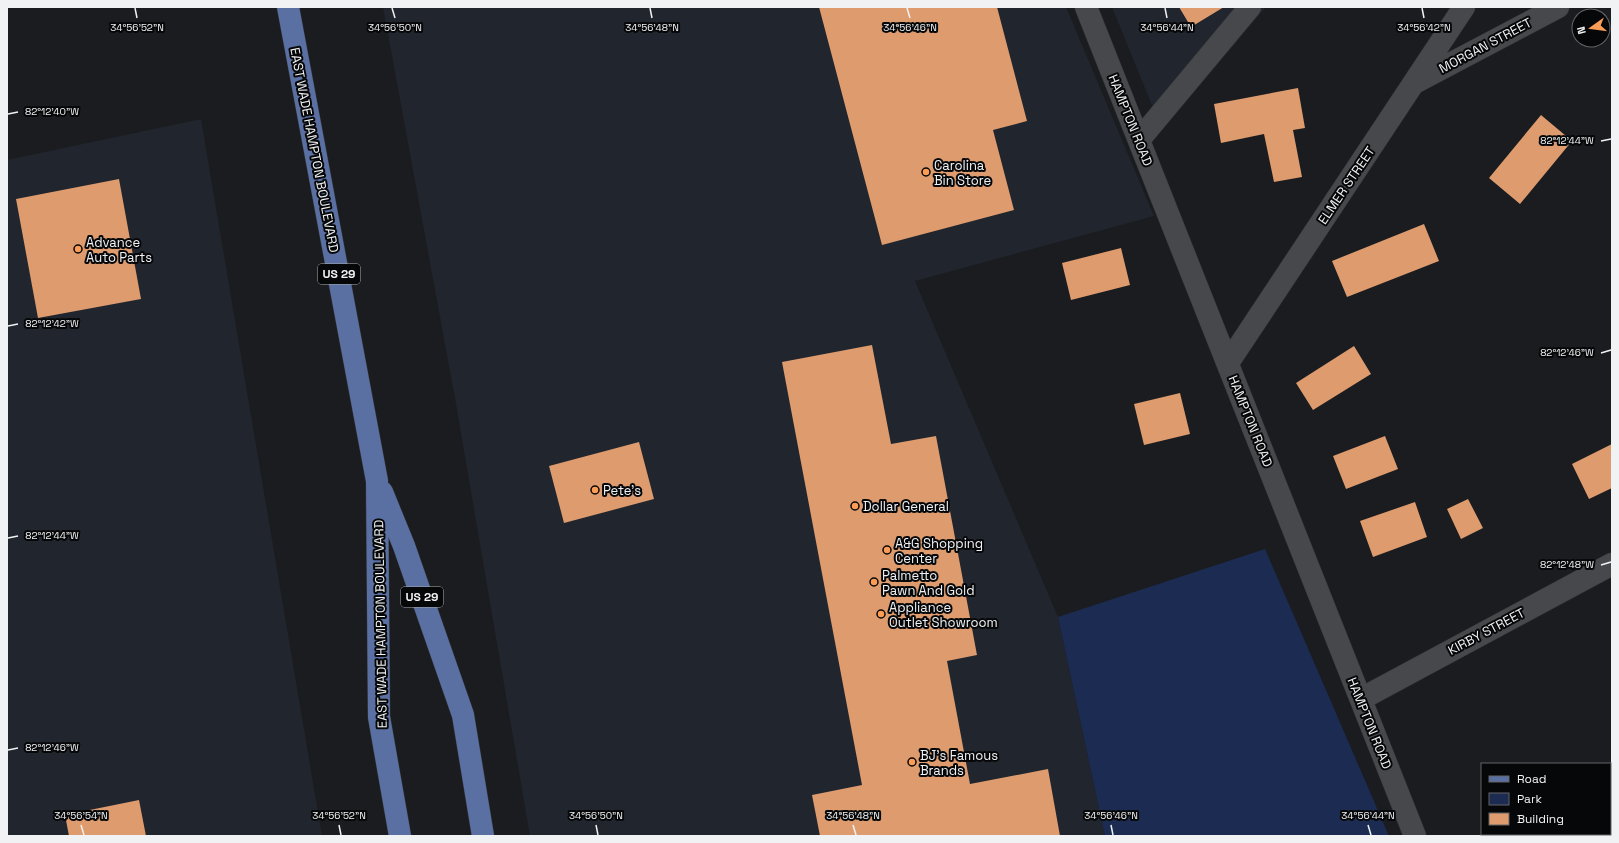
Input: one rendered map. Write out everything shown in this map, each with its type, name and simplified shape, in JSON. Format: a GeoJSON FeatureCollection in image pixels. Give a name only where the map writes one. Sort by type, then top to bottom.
{"type":"FeatureCollection","features":[{"type":"Feature","properties":{"kind":"main road","name":"EAST WADE HAMPTON BOULEVARD"},"geometry":{"type":"LineString","coordinates":[[288,7],[378,482],[379,717],[400,836]]}},
{"type":"Feature","properties":{"kind":"main road","name":"EAST WADE HAMPTON BOULEVARD"},"geometry":{"type":"LineString","coordinates":[[378,482],[404,546],[463,714],[483,836]]}},
{"type":"Feature","properties":{"kind":"street","name":"HAMPTON ROAD"},"geometry":{"type":"LineString","coordinates":[[1086,7],[1415,836]]}},
{"type":"Feature","properties":{"kind":"street"},"geometry":{"type":"LineString","coordinates":[[1139,140],[1250,7]]}},
{"type":"Feature","properties":{"kind":"street","name":"ELMER STREET"},"geometry":{"type":"LineString","coordinates":[[1228,363],[1464,7]]}},
{"type":"Feature","properties":{"kind":"street","name":"MORGAN STREET"},"geometry":{"type":"LineString","coordinates":[[1413,83],[1558,7]]}},
{"type":"Feature","properties":{"kind":"street","name":"KIRBY STREET"},"geometry":{"type":"LineString","coordinates":[[1361,699],[1612,564]]}},
{"type":"Feature","properties":{"kind":"shaded area"},"geometry":{"type":"Polygon","coordinates":[[[383,7],[1066,7],[1154,216],[915,281],[1058,617],[1105,836],[530,836],[456,404],[383,7]]]}},
{"type":"Feature","properties":{"kind":"shaded area"},"geometry":{"type":"Polygon","coordinates":[[[1112,7],[1266,7],[1162,130],[1112,7]]]}},
{"type":"Feature","properties":{"kind":"shaded area"},"geometry":{"type":"Polygon","coordinates":[[[201,119],[322,836],[7,836],[7,160],[201,119]]]}},
{"type":"Feature","properties":{"kind":"green space"},"geometry":{"type":"Polygon","coordinates":[[[1265,549],[1389,836],[1105,836],[1058,617],[1265,549]]]}},
{"type":"Feature","properties":{"kind":"building"},"geometry":{"type":"Polygon","coordinates":[[[819,7],[997,7],[1027,121],[993,130],[1014,210],[882,245],[819,7]]]}},
{"type":"Feature","properties":{"kind":"building"},"geometry":{"type":"Polygon","coordinates":[[[1179,7],[1224,7],[1191,27],[1179,7]]]}},
{"type":"Feature","properties":{"kind":"building"},"geometry":{"type":"Polygon","coordinates":[[[1298,88],[1305,128],[1293,130],[1302,177],[1274,182],[1264,134],[1221,143],[1214,104],[1298,88]]]}},
{"type":"Feature","properties":{"kind":"building"},"geometry":{"type":"Polygon","coordinates":[[[1541,115],[1572,141],[1520,204],[1489,178],[1541,115]]]}},
{"type":"Feature","properties":{"kind":"building","name":"Advance Auto Parts"},"geometry":{"type":"Polygon","coordinates":[[[119,179],[141,299],[38,318],[16,199],[119,179]]]}},
{"type":"Feature","properties":{"kind":"building"},"geometry":{"type":"Polygon","coordinates":[[[1424,224],[1439,261],[1347,297],[1332,261],[1424,224]]]}},
{"type":"Feature","properties":{"kind":"building"},"geometry":{"type":"Polygon","coordinates":[[[1121,248],[1130,285],[1071,300],[1062,263],[1121,248]]]}},
{"type":"Feature","properties":{"kind":"building","name":"A&G Shopping Center"},"geometry":{"type":"Polygon","coordinates":[[[872,345],[891,444],[936,436],[977,655],[947,661],[970,784],[1048,769],[1060,836],[820,836],[812,795],[862,785],[782,362],[872,345]]]}},
{"type":"Feature","properties":{"kind":"building"},"geometry":{"type":"Polygon","coordinates":[[[1354,346],[1371,374],[1313,410],[1296,383],[1354,346]]]}},
{"type":"Feature","properties":{"kind":"building"},"geometry":{"type":"Polygon","coordinates":[[[1180,393],[1190,434],[1144,445],[1134,404],[1180,393]]]}},
{"type":"Feature","properties":{"kind":"building"},"geometry":{"type":"Polygon","coordinates":[[[1385,436],[1398,469],[1346,489],[1333,456],[1385,436]]]}},
{"type":"Feature","properties":{"kind":"building"},"geometry":{"type":"Polygon","coordinates":[[[639,442],[654,499],[564,523],[549,466],[639,442]]]}},
{"type":"Feature","properties":{"kind":"building"},"geometry":{"type":"Polygon","coordinates":[[[1612,444],[1612,488],[1589,499],[1572,464],[1612,444]]]}},
{"type":"Feature","properties":{"kind":"building"},"geometry":{"type":"Polygon","coordinates":[[[1468,499],[1483,528],[1461,539],[1447,509],[1468,499]]]}},
{"type":"Feature","properties":{"kind":"building"},"geometry":{"type":"Polygon","coordinates":[[[1415,502],[1427,537],[1373,557],[1360,521],[1415,502]]]}},
{"type":"Feature","properties":{"kind":"building"},"geometry":{"type":"Polygon","coordinates":[[[139,800],[146,836],[69,836],[65,815],[139,800]]]}},
{"type":"Feature","properties":{"kind":"place","name":"Carolina Bin Store"},"geometry":{"type":"Point","coordinates":[926,172]}},
{"type":"Feature","properties":{"kind":"place","name":"Advance Auto Parts"},"geometry":{"type":"Point","coordinates":[78,249]}},
{"type":"Feature","properties":{"kind":"place","name":"Pete's"},"geometry":{"type":"Point","coordinates":[595,490]}},
{"type":"Feature","properties":{"kind":"place","name":"Dollar General"},"geometry":{"type":"Point","coordinates":[855,506]}},
{"type":"Feature","properties":{"kind":"place","name":"A&G Shopping Center"},"geometry":{"type":"Point","coordinates":[887,550]}},
{"type":"Feature","properties":{"kind":"place","name":"Palmetto Pawn And Gold"},"geometry":{"type":"Point","coordinates":[874,582]}},
{"type":"Feature","properties":{"kind":"place","name":"Appliance Outlet Showroom"},"geometry":{"type":"Point","coordinates":[881,614]}},
{"type":"Feature","properties":{"kind":"place","name":"BJ's Famous Brands"},"geometry":{"type":"Point","coordinates":[912,762]}}]}
